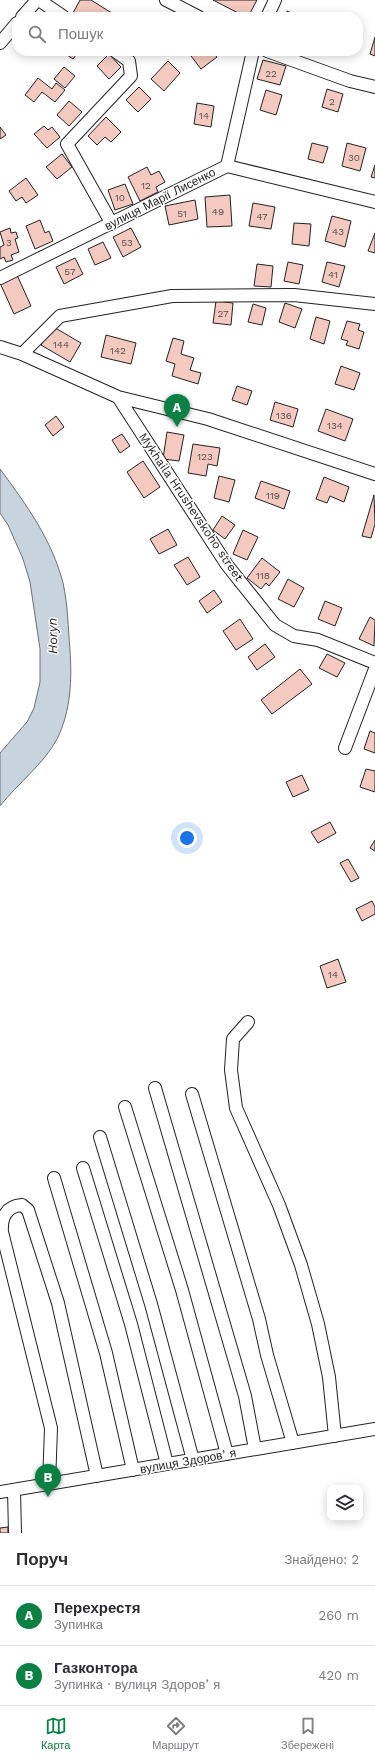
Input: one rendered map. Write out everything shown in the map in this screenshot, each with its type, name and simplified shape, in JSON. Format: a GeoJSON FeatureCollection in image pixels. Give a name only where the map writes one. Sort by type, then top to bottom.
{"type":"FeatureCollection","features":[{"type":"Feature","properties":{"kind":"street"},"geometry":{"type":"LineString","coordinates":[[27,12],[38,0],[56,12]]}},
{"type":"Feature","properties":{"kind":"street"},"geometry":{"type":"LineString","coordinates":[[166,0],[189,12]]}},
{"type":"Feature","properties":{"kind":"street"},"geometry":{"type":"LineString","coordinates":[[269,12],[275,0]]}},
{"type":"Feature","properties":{"kind":"street"},"geometry":{"type":"LineString","coordinates":[[0,43],[12,29]]}},
{"type":"Feature","properties":{"kind":"street"},"geometry":{"type":"LineString","coordinates":[[112,224],[67,144],[131,76],[129,61],[122,56]]}},
{"type":"Feature","properties":{"kind":"street"},"geometry":{"type":"LineString","coordinates":[[226,166],[252,56]]}},
{"type":"Feature","properties":{"kind":"street"},"geometry":{"type":"LineString","coordinates":[[281,56],[350,81],[375,87]]}},
{"type":"Feature","properties":{"kind":"street","name":"вулиця Марії Лисенко"},"geometry":{"type":"LineString","coordinates":[[0,278],[112,224],[226,166],[375,202]]}},
{"type":"Feature","properties":{"kind":"street"},"geometry":{"type":"LineString","coordinates":[[22,354],[60,316],[172,296],[294,295],[375,304]]}},
{"type":"Feature","properties":{"kind":"street"},"geometry":{"type":"LineString","coordinates":[[0,347],[22,354],[118,397],[208,419],[375,474]]}},
{"type":"Feature","properties":{"kind":"street","name":"Mykhaila Hrushevskoho street"},"geometry":{"type":"LineString","coordinates":[[118,397],[227,565],[275,625],[294,636],[318,640],[375,663]]}},
{"type":"Feature","properties":{"kind":"street"},"geometry":{"type":"LineString","coordinates":[[346,748],[375,670]]}},
{"type":"Feature","properties":{"kind":"street"},"geometry":{"type":"LineString","coordinates":[[248,1022],[233,1040],[231,1070],[236,1108],[279,1205],[300,1265],[318,1324],[329,1378],[335,1436]]}},
{"type":"Feature","properties":{"kind":"street"},"geometry":{"type":"LineString","coordinates":[[155,1088],[245,1396],[255,1449]]}},
{"type":"Feature","properties":{"kind":"street"},"geometry":{"type":"LineString","coordinates":[[192,1094],[259,1319],[267,1355],[293,1443]]}},
{"type":"Feature","properties":{"kind":"street"},"geometry":{"type":"LineString","coordinates":[[125,1107],[182,1290],[227,1454]]}},
{"type":"Feature","properties":{"kind":"street"},"geometry":{"type":"LineString","coordinates":[[100,1137],[151,1304],[193,1460]]}},
{"type":"Feature","properties":{"kind":"street"},"geometry":{"type":"LineString","coordinates":[[83,1168],[131,1324],[167,1464]]}},
{"type":"Feature","properties":{"kind":"street"},"geometry":{"type":"LineString","coordinates":[[54,1178],[106,1352],[133,1470]]}},
{"type":"Feature","properties":{"kind":"street"},"geometry":{"type":"LineString","coordinates":[[48,1484],[52,1428],[2,1232],[1,1223],[8,1209],[15,1206],[22,1205],[28,1210],[58,1303],[97,1476]]}},
{"type":"Feature","properties":{"kind":"street","name":"вулиця Здоровʼя"},"geometry":{"type":"LineString","coordinates":[[0,1492],[375,1429]]}},
{"type":"Feature","properties":{"kind":"street"},"geometry":{"type":"LineString","coordinates":[[14,1490],[15,1533]]}},
{"type":"Feature","properties":{"kind":"water","name":"Horyn"},"geometry":{"type":"Polygon","coordinates":[[[0,469],[37,523],[58,567],[63,583],[68,616],[71,672],[68,706],[62,728],[57,739],[38,766],[0,806],[0,753],[27,722],[34,708],[40,682],[40,649],[30,582],[23,559],[8,525],[0,513],[0,469]]]}},
{"type":"Feature","properties":{"kind":"building"},"geometry":{"type":"Polygon","coordinates":[[[80,0],[91,0],[110,12],[74,12],[80,0]]]}},
{"type":"Feature","properties":{"kind":"building"},"geometry":{"type":"Polygon","coordinates":[[[213,0],[257,0],[251,12],[236,12],[213,0]]]}},
{"type":"Feature","properties":{"kind":"building"},"geometry":{"type":"Polygon","coordinates":[[[375,37],[375,56],[370,54],[375,37]]]}},
{"type":"Feature","properties":{"kind":"building"},"geometry":{"type":"Polygon","coordinates":[[[68,56],[75,56],[73,59],[68,56]]]}},
{"type":"Feature","properties":{"kind":"building"},"geometry":{"type":"Polygon","coordinates":[[[107,56],[111,56],[121,67],[109,79],[97,66],[107,56]]]}},
{"type":"Feature","properties":{"kind":"building"},"geometry":{"type":"Polygon","coordinates":[[[191,56],[217,57],[201,69],[191,56]]]}},
{"type":"Feature","properties":{"kind":"building"},"geometry":{"type":"Polygon","coordinates":[[[263,60],[286,66],[280,85],[257,79],[263,60]]]}},
{"type":"Feature","properties":{"kind":"building"},"geometry":{"type":"Polygon","coordinates":[[[168,61],[180,73],[164,91],[151,79],[168,61]]]}},
{"type":"Feature","properties":{"kind":"building"},"geometry":{"type":"Polygon","coordinates":[[[64,67],[75,76],[65,88],[54,79],[64,67]]]}},
{"type":"Feature","properties":{"kind":"building"},"geometry":{"type":"Polygon","coordinates":[[[38,78],[52,89],[56,83],[65,90],[55,102],[42,92],[34,102],[25,95],[38,78]]]}},
{"type":"Feature","properties":{"kind":"building"},"geometry":{"type":"Polygon","coordinates":[[[139,87],[151,99],[138,112],[126,100],[139,87]]]}},
{"type":"Feature","properties":{"kind":"building"},"geometry":{"type":"Polygon","coordinates":[[[327,89],[343,94],[338,112],[322,107],[327,89]]]}},
{"type":"Feature","properties":{"kind":"building"},"geometry":{"type":"Polygon","coordinates":[[[266,90],[282,95],[276,115],[260,110],[266,90]]]}},
{"type":"Feature","properties":{"kind":"building"},"geometry":{"type":"Polygon","coordinates":[[[69,101],[82,112],[69,126],[57,115],[69,101]]]}},
{"type":"Feature","properties":{"kind":"building"},"geometry":{"type":"Polygon","coordinates":[[[197,103],[214,106],[211,127],[194,124],[197,103]]]}},
{"type":"Feature","properties":{"kind":"building"},"geometry":{"type":"Polygon","coordinates":[[[106,117],[121,132],[111,142],[105,137],[97,145],[88,136],[106,117]]]}},
{"type":"Feature","properties":{"kind":"building"},"geometry":{"type":"Polygon","coordinates":[[[44,126],[48,130],[52,127],[60,137],[47,148],[34,134],[44,126]]]}},
{"type":"Feature","properties":{"kind":"building"},"geometry":{"type":"Polygon","coordinates":[[[0,127],[6,135],[0,139],[0,127]]]}},
{"type":"Feature","properties":{"kind":"building"},"geometry":{"type":"Polygon","coordinates":[[[312,143],[328,147],[323,163],[308,159],[312,143]]]}},
{"type":"Feature","properties":{"kind":"building"},"geometry":{"type":"Polygon","coordinates":[[[347,143],[366,148],[360,171],[342,166],[347,143]]]}},
{"type":"Feature","properties":{"kind":"building"},"geometry":{"type":"Polygon","coordinates":[[[62,154],[72,167],[57,179],[46,167],[62,154]]]}},
{"type":"Feature","properties":{"kind":"building"},"geometry":{"type":"Polygon","coordinates":[[[375,165],[375,178],[371,177],[375,165]]]}},
{"type":"Feature","properties":{"kind":"building"},"geometry":{"type":"Polygon","coordinates":[[[147,167],[151,175],[159,171],[165,182],[156,187],[158,192],[140,201],[128,177],[147,167]]]}},
{"type":"Feature","properties":{"kind":"building"},"geometry":{"type":"Polygon","coordinates":[[[26,178],[38,195],[26,203],[22,197],[16,201],[9,191],[26,178]]]}},
{"type":"Feature","properties":{"kind":"building"},"geometry":{"type":"Polygon","coordinates":[[[125,184],[133,204],[115,210],[108,190],[125,184]]]}},
{"type":"Feature","properties":{"kind":"building"},"geometry":{"type":"Polygon","coordinates":[[[230,195],[232,226],[207,227],[205,197],[230,195]]]}},
{"type":"Feature","properties":{"kind":"building"},"geometry":{"type":"Polygon","coordinates":[[[195,200],[198,219],[169,225],[165,206],[195,200]]]}},
{"type":"Feature","properties":{"kind":"building"},"geometry":{"type":"Polygon","coordinates":[[[253,203],[275,207],[271,229],[249,226],[253,203]]]}},
{"type":"Feature","properties":{"kind":"building"},"geometry":{"type":"Polygon","coordinates":[[[332,216],[351,221],[345,247],[325,241],[332,216]]]}},
{"type":"Feature","properties":{"kind":"building"},"geometry":{"type":"Polygon","coordinates":[[[40,220],[45,233],[49,231],[53,241],[35,249],[26,226],[40,220]]]}},
{"type":"Feature","properties":{"kind":"building"},"geometry":{"type":"Polygon","coordinates":[[[294,223],[311,224],[309,246],[292,244],[294,223]]]}},
{"type":"Feature","properties":{"kind":"building"},"geometry":{"type":"Polygon","coordinates":[[[10,228],[11,233],[16,232],[18,238],[15,239],[19,252],[11,255],[13,260],[6,262],[4,257],[0,259],[0,247],[4,245],[0,232],[10,228]]]}},
{"type":"Feature","properties":{"kind":"building"},"geometry":{"type":"Polygon","coordinates":[[[131,228],[141,247],[123,257],[113,237],[131,228]]]}},
{"type":"Feature","properties":{"kind":"building"},"geometry":{"type":"Polygon","coordinates":[[[375,233],[375,253],[368,251],[375,233]]]}},
{"type":"Feature","properties":{"kind":"building"},"geometry":{"type":"Polygon","coordinates":[[[103,242],[111,258],[95,265],[88,249],[103,242]]]}},
{"type":"Feature","properties":{"kind":"building"},"geometry":{"type":"Polygon","coordinates":[[[75,258],[83,274],[64,284],[56,267],[75,258]]]}},
{"type":"Feature","properties":{"kind":"building"},"geometry":{"type":"Polygon","coordinates":[[[288,262],[303,265],[299,284],[284,281],[288,262]]]}},
{"type":"Feature","properties":{"kind":"building"},"geometry":{"type":"Polygon","coordinates":[[[327,262],[345,266],[339,287],[322,282],[327,262]]]}},
{"type":"Feature","properties":{"kind":"building"},"geometry":{"type":"Polygon","coordinates":[[[257,264],[273,266],[271,287],[254,286],[257,264]]]}},
{"type":"Feature","properties":{"kind":"building"},"geometry":{"type":"Polygon","coordinates":[[[17,275],[31,306],[14,314],[0,283],[17,275]]]}},
{"type":"Feature","properties":{"kind":"building"},"geometry":{"type":"Polygon","coordinates":[[[216,301],[233,303],[231,325],[213,323],[216,301]]]}},
{"type":"Feature","properties":{"kind":"building"},"geometry":{"type":"Polygon","coordinates":[[[285,303],[302,309],[295,328],[279,322],[285,303]]]}},
{"type":"Feature","properties":{"kind":"building"},"geometry":{"type":"Polygon","coordinates":[[[253,304],[266,308],[262,325],[248,322],[253,304]]]}},
{"type":"Feature","properties":{"kind":"building"},"geometry":{"type":"Polygon","coordinates":[[[316,317],[330,321],[324,344],[310,339],[316,317]]]}},
{"type":"Feature","properties":{"kind":"building"},"geometry":{"type":"Polygon","coordinates":[[[347,321],[360,324],[358,330],[364,332],[359,349],[346,345],[348,341],[341,339],[347,321]]]}},
{"type":"Feature","properties":{"kind":"building"},"geometry":{"type":"Polygon","coordinates":[[[52,326],[81,343],[70,362],[41,345],[52,326]]]}},
{"type":"Feature","properties":{"kind":"building"},"geometry":{"type":"Polygon","coordinates":[[[106,335],[136,343],[131,364],[101,357],[106,335]]]}},
{"type":"Feature","properties":{"kind":"building"},"geometry":{"type":"Polygon","coordinates":[[[173,338],[184,341],[181,354],[194,358],[190,370],[201,373],[198,384],[172,376],[175,364],[166,361],[173,338]]]}},
{"type":"Feature","properties":{"kind":"building"},"geometry":{"type":"Polygon","coordinates":[[[341,366],[360,373],[354,390],[335,384],[341,366]]]}},
{"type":"Feature","properties":{"kind":"building"},"geometry":{"type":"Polygon","coordinates":[[[237,386],[252,391],[247,405],[232,400],[237,386]]]}},
{"type":"Feature","properties":{"kind":"building"},"geometry":{"type":"Polygon","coordinates":[[[275,402],[298,409],[293,427],[270,420],[275,402]]]}},
{"type":"Feature","properties":{"kind":"building"},"geometry":{"type":"Polygon","coordinates":[[[326,409],[353,419],[345,441],[318,431],[326,409]]]}},
{"type":"Feature","properties":{"kind":"building"},"geometry":{"type":"Polygon","coordinates":[[[56,416],[64,427],[53,436],[45,425],[56,416]]]}},
{"type":"Feature","properties":{"kind":"building"},"geometry":{"type":"Polygon","coordinates":[[[167,432],[184,435],[179,461],[163,459],[167,432]]]}},
{"type":"Feature","properties":{"kind":"building"},"geometry":{"type":"Polygon","coordinates":[[[122,434],[130,446],[120,453],[112,440],[122,434]]]}},
{"type":"Feature","properties":{"kind":"building"},"geometry":{"type":"Polygon","coordinates":[[[193,444],[220,448],[217,466],[208,464],[206,476],[188,473],[193,444]]]}},
{"type":"Feature","properties":{"kind":"building"},"geometry":{"type":"Polygon","coordinates":[[[143,461],[160,487],[144,498],[127,472],[143,461]]]}},
{"type":"Feature","properties":{"kind":"building"},"geometry":{"type":"Polygon","coordinates":[[[219,476],[235,480],[229,502],[214,498],[219,476]]]}},
{"type":"Feature","properties":{"kind":"building"},"geometry":{"type":"Polygon","coordinates":[[[324,477],[349,487],[344,502],[330,496],[327,503],[316,499],[324,477]]]}},
{"type":"Feature","properties":{"kind":"building"},"geometry":{"type":"Polygon","coordinates":[[[261,481],[290,491],[284,509],[255,498],[261,481]]]}},
{"type":"Feature","properties":{"kind":"building"},"geometry":{"type":"Polygon","coordinates":[[[374,495],[375,524],[371,538],[362,536],[374,495]]]}},
{"type":"Feature","properties":{"kind":"building"},"geometry":{"type":"Polygon","coordinates":[[[222,516],[235,525],[225,539],[213,530],[222,516]]]}},
{"type":"Feature","properties":{"kind":"building"},"geometry":{"type":"Polygon","coordinates":[[[168,529],[177,545],[159,554],[150,539],[168,529]]]}},
{"type":"Feature","properties":{"kind":"building"},"geometry":{"type":"Polygon","coordinates":[[[243,530],[258,537],[247,560],[233,554],[243,530]]]}},
{"type":"Feature","properties":{"kind":"building"},"geometry":{"type":"Polygon","coordinates":[[[188,557],[200,577],[187,585],[174,565],[188,557]]]}},
{"type":"Feature","properties":{"kind":"building"},"geometry":{"type":"Polygon","coordinates":[[[262,558],[280,572],[269,586],[266,583],[261,589],[247,578],[262,558]]]}},
{"type":"Feature","properties":{"kind":"building"},"geometry":{"type":"Polygon","coordinates":[[[288,579],[304,588],[294,607],[278,599],[288,579]]]}},
{"type":"Feature","properties":{"kind":"building"},"geometry":{"type":"Polygon","coordinates":[[[214,590],[222,602],[207,613],[199,601],[214,590]]]}},
{"type":"Feature","properties":{"kind":"building"},"geometry":{"type":"Polygon","coordinates":[[[325,601],[342,608],[335,626],[318,619],[325,601]]]}},
{"type":"Feature","properties":{"kind":"building"},"geometry":{"type":"Polygon","coordinates":[[[370,617],[375,620],[374,646],[359,639],[370,617]]]}},
{"type":"Feature","properties":{"kind":"building"},"geometry":{"type":"Polygon","coordinates":[[[240,619],[253,639],[236,650],[223,631],[240,619]]]}},
{"type":"Feature","properties":{"kind":"building"},"geometry":{"type":"Polygon","coordinates":[[[265,644],[275,657],[257,670],[248,657],[265,644]]]}},
{"type":"Feature","properties":{"kind":"building"},"geometry":{"type":"Polygon","coordinates":[[[327,654],[345,663],[337,677],[319,668],[327,654]]]}},
{"type":"Feature","properties":{"kind":"building"},"geometry":{"type":"Polygon","coordinates":[[[300,669],[312,684],[272,714],[261,700],[300,669]]]}},
{"type":"Feature","properties":{"kind":"building"},"geometry":{"type":"Polygon","coordinates":[[[370,731],[375,733],[375,753],[364,749],[370,731]]]}},
{"type":"Feature","properties":{"kind":"building"},"geometry":{"type":"Polygon","coordinates":[[[366,769],[375,771],[375,792],[360,787],[366,769]]]}},
{"type":"Feature","properties":{"kind":"building"},"geometry":{"type":"Polygon","coordinates":[[[302,775],[309,790],[293,797],[286,782],[302,775]]]}},
{"type":"Feature","properties":{"kind":"building"},"geometry":{"type":"Polygon","coordinates":[[[330,822],[336,833],[318,843],[311,832],[330,822]]]}},
{"type":"Feature","properties":{"kind":"building"},"geometry":{"type":"Polygon","coordinates":[[[375,840],[375,851],[370,848],[375,840]]]}},
{"type":"Feature","properties":{"kind":"building"},"geometry":{"type":"Polygon","coordinates":[[[348,859],[359,878],[351,882],[340,863],[348,859]]]}},
{"type":"Feature","properties":{"kind":"building"},"geometry":{"type":"Polygon","coordinates":[[[372,901],[375,907],[375,914],[362,921],[356,909],[372,901]]]}},
{"type":"Feature","properties":{"kind":"building"},"geometry":{"type":"Polygon","coordinates":[[[338,959],[346,982],[327,988],[320,966],[338,959]]]}},
{"type":"Feature","properties":{"kind":"building"},"geometry":{"type":"Polygon","coordinates":[[[8,1527],[8,1533],[0,1533],[0,1528],[8,1527]]]}},
{"type":"Feature","properties":{"kind":"place","name":"Перехрестя"},"geometry":{"type":"Point","coordinates":[177,427]}},
{"type":"Feature","properties":{"kind":"place","name":"Газконтора"},"geometry":{"type":"Point","coordinates":[48,1497]}}]}
